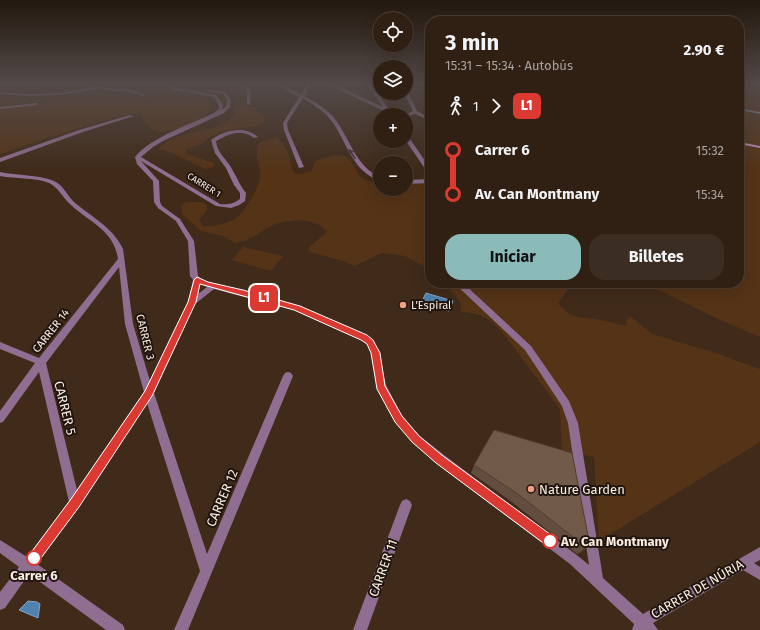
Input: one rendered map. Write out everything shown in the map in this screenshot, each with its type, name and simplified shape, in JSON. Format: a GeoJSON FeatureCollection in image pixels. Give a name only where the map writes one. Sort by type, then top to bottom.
{"type":"FeatureCollection","features":[{"type":"Feature","properties":{"kind":"main road"},"geometry":{"type":"LineString","coordinates":[[744,144],[760,147]]}},
{"type":"Feature","properties":{"kind":"street"},"geometry":{"type":"LineString","coordinates":[[202,121],[218,112]]}},
{"type":"Feature","properties":{"kind":"street"},"geometry":{"type":"LineString","coordinates":[[0,604],[75,503],[149,393],[192,302],[197,280],[193,270],[191,240],[178,220],[160,207],[157,202],[156,181],[139,164],[138,158],[141,152],[174,133],[222,112]]}},
{"type":"Feature","properties":{"kind":"street"},"geometry":{"type":"LineString","coordinates":[[293,112],[286,123],[286,130],[301,167]]}},
{"type":"Feature","properties":{"kind":"street"},"geometry":{"type":"LineString","coordinates":[[324,112],[328,115],[362,169],[373,177]]}},
{"type":"Feature","properties":{"kind":"street"},"geometry":{"type":"LineString","coordinates":[[416,112],[425,117]]}},
{"type":"Feature","properties":{"kind":"street"},"geometry":{"type":"LineString","coordinates":[[0,160],[81,131],[132,116]]}},
{"type":"Feature","properties":{"kind":"street","name":"CARRER 1"},"geometry":{"type":"LineString","coordinates":[[138,158],[158,168],[218,205],[235,206],[243,200],[243,193],[236,185],[231,170],[217,154],[213,146],[213,140],[223,135],[244,130],[250,131],[256,137]]}},
{"type":"Feature","properties":{"kind":"street"},"geometry":{"type":"LineString","coordinates":[[413,147],[425,165]]}},
{"type":"Feature","properties":{"kind":"street","name":"CARRER 3"},"geometry":{"type":"LineString","coordinates":[[0,174],[36,178],[52,182],[60,188],[68,199],[95,220],[118,241],[122,259],[128,324],[206,571]]}},
{"type":"Feature","properties":{"kind":"street"},"geometry":{"type":"LineString","coordinates":[[413,182],[425,181]]}},
{"type":"Feature","properties":{"kind":"street","name":"CARRER 14"},"geometry":{"type":"LineString","coordinates":[[0,419],[41,362],[122,259]]}},
{"type":"Feature","properties":{"kind":"street"},"geometry":{"type":"LineString","coordinates":[[197,280],[213,286],[297,308],[364,337],[370,342],[375,353],[381,386],[398,419],[416,439],[440,459],[544,536],[597,579],[644,627]]}},
{"type":"Feature","properties":{"kind":"street"},"geometry":{"type":"LineString","coordinates":[[192,302],[213,286]]}},
{"type":"Feature","properties":{"kind":"street"},"geometry":{"type":"LineString","coordinates":[[463,288],[528,348],[566,404],[573,423],[597,579]]}},
{"type":"Feature","properties":{"kind":"street"},"geometry":{"type":"LineString","coordinates":[[0,345],[41,362]]}},
{"type":"Feature","properties":{"kind":"street","name":"CARRER 5"},"geometry":{"type":"LineString","coordinates":[[41,362],[75,503]]}},
{"type":"Feature","properties":{"kind":"street","name":"CARRER 12"},"geometry":{"type":"LineString","coordinates":[[180,630],[288,376]]}},
{"type":"Feature","properties":{"kind":"street","name":"CARRER 11"},"geometry":{"type":"LineString","coordinates":[[360,630],[406,505]]}},
{"type":"Feature","properties":{"kind":"street"},"geometry":{"type":"LineString","coordinates":[[0,546],[118,630]]}},
{"type":"Feature","properties":{"kind":"street","name":"CARRER DE NÚRIA"},"geometry":{"type":"LineString","coordinates":[[644,627],[760,553]]}},
{"type":"Feature","properties":{"kind":"street"},"geometry":{"type":"LineString","coordinates":[[743,563],[760,574]]}},
{"type":"Feature","properties":{"kind":"shaded area"},"geometry":{"type":"Polygon","coordinates":[[[0,112],[208,112],[202,118],[190,124],[163,132],[153,130],[144,120],[142,114],[118,117],[97,122],[0,154],[0,112]]]}},
{"type":"Feature","properties":{"kind":"shaded area"},"geometry":{"type":"Polygon","coordinates":[[[234,112],[258,112],[266,119],[260,126],[218,133],[203,143],[186,150],[187,154],[214,163],[214,167],[205,169],[172,153],[160,149],[160,147],[168,141],[217,126],[234,116],[234,112]]]}},
{"type":"Feature","properties":{"kind":"shaded area"},"geometry":{"type":"Polygon","coordinates":[[[744,112],[760,112],[760,337],[718,319],[656,288],[744,288],[744,112]]]}},
{"type":"Feature","properties":{"kind":"shaded area"},"geometry":{"type":"Polygon","coordinates":[[[278,137],[288,152],[292,170],[295,173],[301,174],[312,171],[315,161],[338,155],[346,157],[362,178],[373,182],[373,196],[413,196],[413,184],[425,183],[425,266],[405,256],[382,253],[355,266],[343,261],[310,252],[309,247],[327,232],[316,223],[308,221],[300,220],[277,224],[249,239],[235,243],[223,236],[201,231],[182,214],[181,206],[186,202],[202,202],[207,206],[207,210],[199,220],[203,226],[222,224],[237,217],[246,208],[259,182],[260,173],[257,153],[258,144],[278,137]]]}},
{"type":"Feature","properties":{"kind":"shaded area"},"geometry":{"type":"Polygon","coordinates":[[[243,247],[283,256],[271,271],[232,260],[243,247]]]}},
{"type":"Feature","properties":{"kind":"shaded area"},"geometry":{"type":"Polygon","coordinates":[[[449,288],[568,288],[558,303],[563,309],[574,316],[627,325],[626,320],[630,316],[652,334],[716,353],[760,369],[760,442],[599,541],[594,457],[562,450],[560,409],[503,333],[485,317],[461,312],[461,303],[449,288]]]}},
{"type":"Feature","properties":{"kind":"water"},"geometry":{"type":"Polygon","coordinates":[[[426,293],[453,301],[449,311],[421,303],[426,293]]]}},
{"type":"Feature","properties":{"kind":"water"},"geometry":{"type":"Polygon","coordinates":[[[28,601],[37,602],[40,604],[38,618],[19,610],[28,601]]]}},
{"type":"Feature","properties":{"kind":"building","name":"Nature Garden"},"geometry":{"type":"Polygon","coordinates":[[[494,430],[572,453],[590,546],[586,547],[518,494],[474,465],[494,430]]]}},
{"type":"Feature","properties":{"kind":"bus line","name":"L1"},"geometry":{"type":"LineString","coordinates":[[34,558],[112,450],[149,393],[192,302],[197,280],[206,284],[297,308],[364,337],[370,342],[375,353],[381,386],[398,419],[416,439],[440,459],[550,541]]}},
{"type":"Feature","properties":{"kind":"place","name":"L'Espiral"},"geometry":{"type":"Point","coordinates":[403,305]}},
{"type":"Feature","properties":{"kind":"place","name":"Nature Garden"},"geometry":{"type":"Point","coordinates":[531,489]}},
{"type":"Feature","properties":{"kind":"place","name":"Av. Can Montmany"},"geometry":{"type":"Point","coordinates":[550,541]}},
{"type":"Feature","properties":{"kind":"place","name":"Carrer 6"},"geometry":{"type":"Point","coordinates":[34,558]}}]}
